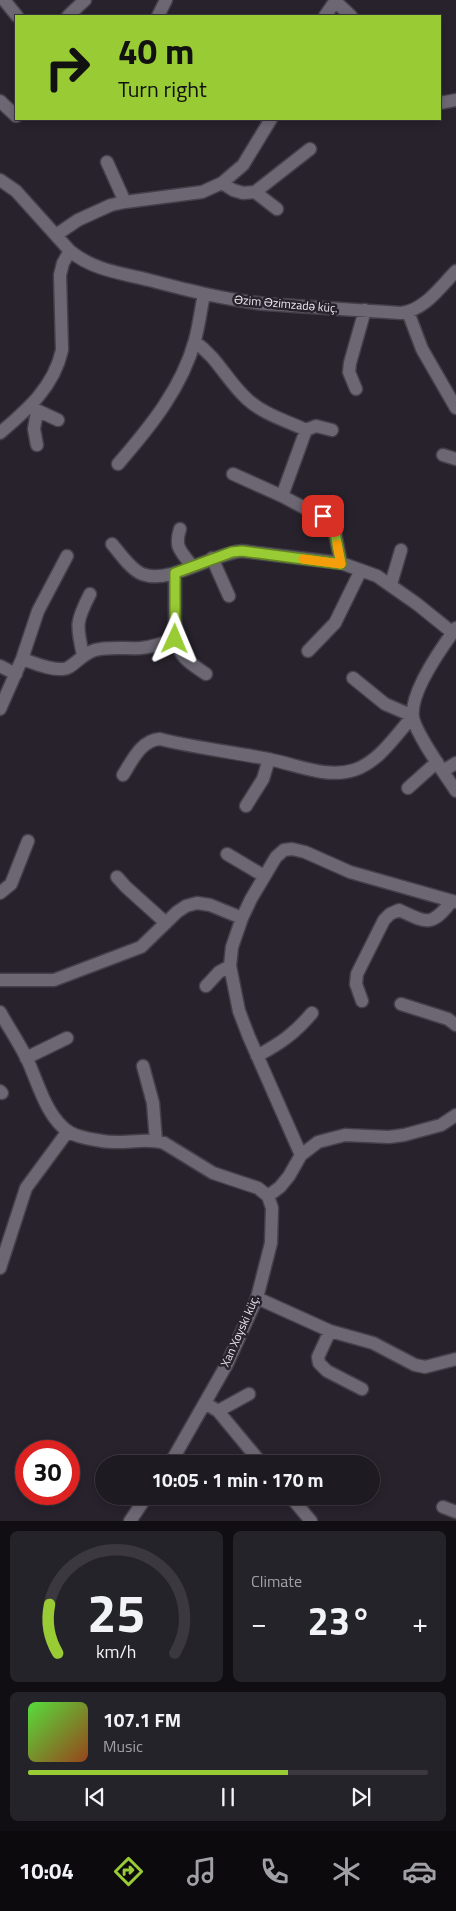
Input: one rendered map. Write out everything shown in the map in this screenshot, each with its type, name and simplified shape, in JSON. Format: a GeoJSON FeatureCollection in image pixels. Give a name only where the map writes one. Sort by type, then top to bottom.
{"type":"FeatureCollection","features":[{"type":"Feature","properties":{"kind":"street"},"geometry":{"type":"LineString","coordinates":[[4,0],[15,15]]}},
{"type":"Feature","properties":{"kind":"street"},"geometry":{"type":"LineString","coordinates":[[69,15],[85,0]]}},
{"type":"Feature","properties":{"kind":"street"},"geometry":{"type":"LineString","coordinates":[[158,15],[166,0]]}},
{"type":"Feature","properties":{"kind":"street"},"geometry":{"type":"LineString","coordinates":[[326,15],[336,0],[350,15]]}},
{"type":"Feature","properties":{"kind":"street"},"geometry":{"type":"LineString","coordinates":[[441,103],[456,100]]}},
{"type":"Feature","properties":{"kind":"street"},"geometry":{"type":"LineString","coordinates":[[0,101],[15,115]]}},
{"type":"Feature","properties":{"kind":"street"},"geometry":{"type":"LineString","coordinates":[[56,235],[88,214],[125,202],[202,192],[222,182],[243,165],[270,120]]}},
{"type":"Feature","properties":{"kind":"street"},"geometry":{"type":"LineString","coordinates":[[222,182],[233,190],[243,193],[255,192],[310,149]]}},
{"type":"Feature","properties":{"kind":"street"},"geometry":{"type":"LineString","coordinates":[[107,162],[125,202]]}},
{"type":"Feature","properties":{"kind":"street","name":"Əzim Əzimzadə küç."},"geometry":{"type":"LineString","coordinates":[[0,180],[16,191],[70,251],[80,259],[98,268],[204,294],[266,304],[408,312]]}},
{"type":"Feature","properties":{"kind":"street"},"geometry":{"type":"LineString","coordinates":[[255,192],[277,209]]}},
{"type":"Feature","properties":{"kind":"street"},"geometry":{"type":"LineString","coordinates":[[37,445],[34,428],[34,409],[59,361],[62,350],[60,275],[63,263],[70,251]]}},
{"type":"Feature","properties":{"kind":"street"},"geometry":{"type":"LineString","coordinates":[[456,271],[425,303],[408,312],[422,349],[456,408]]}},
{"type":"Feature","properties":{"kind":"street"},"geometry":{"type":"LineString","coordinates":[[118,464],[161,412],[178,381],[195,342],[204,294]]}},
{"type":"Feature","properties":{"kind":"street"},"geometry":{"type":"LineString","coordinates":[[356,389],[349,372],[350,363],[365,310]]}},
{"type":"Feature","properties":{"kind":"street"},"geometry":{"type":"LineString","coordinates":[[195,342],[214,357],[248,400],[259,408],[306,430],[316,426],[332,430]]}},
{"type":"Feature","properties":{"kind":"street"},"geometry":{"type":"LineString","coordinates":[[34,409],[58,420]]}},
{"type":"Feature","properties":{"kind":"street"},"geometry":{"type":"LineString","coordinates":[[0,433],[34,409]]}},
{"type":"Feature","properties":{"kind":"street"},"geometry":{"type":"LineString","coordinates":[[282,496],[306,430]]}},
{"type":"Feature","properties":{"kind":"street"},"geometry":{"type":"LineString","coordinates":[[443,456],[456,459]]}},
{"type":"Feature","properties":{"kind":"street"},"geometry":{"type":"LineString","coordinates":[[232,474],[282,496],[329,521],[336,535],[341,564]]}},
{"type":"Feature","properties":{"kind":"street"},"geometry":{"type":"LineString","coordinates":[[180,528],[176,540],[177,547],[192,566]]}},
{"type":"Feature","properties":{"kind":"street"},"geometry":{"type":"LineString","coordinates":[[112,544],[141,574],[159,576],[175,573],[212,558],[242,551],[341,564],[361,570],[391,584],[454,631],[428,671],[416,696],[413,716],[420,734],[456,791]]}},
{"type":"Feature","properties":{"kind":"street"},"geometry":{"type":"LineString","coordinates":[[391,584],[401,550]]}},
{"type":"Feature","properties":{"kind":"street"},"geometry":{"type":"LineString","coordinates":[[0,709],[22,659],[38,611],[67,556]]}},
{"type":"Feature","properties":{"kind":"street"},"geometry":{"type":"LineString","coordinates":[[212,558],[228,596]]}},
{"type":"Feature","properties":{"kind":"street"},"geometry":{"type":"LineString","coordinates":[[308,651],[335,623],[361,570]]}},
{"type":"Feature","properties":{"kind":"street"},"geometry":{"type":"LineString","coordinates":[[175,573],[175,639],[178,651],[184,659],[206,674]]}},
{"type":"Feature","properties":{"kind":"street"},"geometry":{"type":"LineString","coordinates":[[83,655],[79,640],[78,621],[79,614],[90,594]]}},
{"type":"Feature","properties":{"kind":"street"},"geometry":{"type":"LineString","coordinates":[[22,659],[42,666],[64,670],[69,668],[83,655],[95,650],[141,648],[160,645],[175,639]]}},
{"type":"Feature","properties":{"kind":"street"},"geometry":{"type":"LineString","coordinates":[[0,666],[16,674]]}},
{"type":"Feature","properties":{"kind":"street"},"geometry":{"type":"LineString","coordinates":[[353,678],[384,704],[413,716]]}},
{"type":"Feature","properties":{"kind":"street"},"geometry":{"type":"LineString","coordinates":[[122,775],[145,744],[152,740],[160,739],[208,750],[269,759],[328,772],[355,770],[367,764],[380,753],[413,716]]}},
{"type":"Feature","properties":{"kind":"street"},"geometry":{"type":"LineString","coordinates":[[246,806],[263,779],[269,759]]}},
{"type":"Feature","properties":{"kind":"street"},"geometry":{"type":"LineString","coordinates":[[408,788],[440,767],[456,762]]}},
{"type":"Feature","properties":{"kind":"street"},"geometry":{"type":"LineString","coordinates":[[0,893],[11,884],[28,841]]}},
{"type":"Feature","properties":{"kind":"street"},"geometry":{"type":"LineString","coordinates":[[301,1156],[239,1011],[230,966],[232,948],[242,918],[264,876],[276,857],[284,850],[292,849],[305,852],[350,872],[454,902],[439,917],[431,920],[418,920],[399,910],[390,914],[384,920],[357,974],[356,984],[362,1001]]}},
{"type":"Feature","properties":{"kind":"street"},"geometry":{"type":"LineString","coordinates":[[227,854],[264,876]]}},
{"type":"Feature","properties":{"kind":"street"},"geometry":{"type":"LineString","coordinates":[[118,877],[126,887],[166,923]]}},
{"type":"Feature","properties":{"kind":"street"},"geometry":{"type":"LineString","coordinates":[[0,980],[54,980],[68,976],[141,947],[186,906],[197,903],[210,905],[242,918]]}},
{"type":"Feature","properties":{"kind":"street"},"geometry":{"type":"LineString","coordinates":[[206,986],[224,968],[230,966]]}},
{"type":"Feature","properties":{"kind":"street"},"geometry":{"type":"LineString","coordinates":[[401,1004],[448,1019],[456,1025]]}},
{"type":"Feature","properties":{"kind":"street"},"geometry":{"type":"LineString","coordinates":[[0,1012],[26,1058],[52,1113],[68,1131],[80,1137],[121,1144],[156,1141],[174,1148],[213,1173],[258,1188],[268,1196],[280,1187],[301,1156],[318,1142],[344,1135],[388,1138],[404,1135],[441,1125],[456,1115]]}},
{"type":"Feature","properties":{"kind":"street"},"geometry":{"type":"LineString","coordinates":[[257,1056],[283,1042],[312,1013]]}},
{"type":"Feature","properties":{"kind":"street"},"geometry":{"type":"LineString","coordinates":[[26,1058],[67,1038]]}},
{"type":"Feature","properties":{"kind":"street"},"geometry":{"type":"LineString","coordinates":[[143,1066],[153,1103],[156,1141]]}},
{"type":"Feature","properties":{"kind":"street"},"geometry":{"type":"LineString","coordinates":[[0,1268],[26,1188],[68,1131]]}},
{"type":"Feature","properties":{"kind":"street","name":"Xan Xoyski küç."},"geometry":{"type":"LineString","coordinates":[[175,1455],[227,1364],[257,1298],[271,1243],[272,1208],[268,1196]]}},
{"type":"Feature","properties":{"kind":"street"},"geometry":{"type":"LineString","coordinates":[[257,1298],[330,1331],[374,1344],[415,1365],[424,1367],[456,1358]]}},
{"type":"Feature","properties":{"kind":"street"},"geometry":{"type":"LineString","coordinates":[[330,1331],[318,1356],[319,1363],[327,1371],[362,1389]]}},
{"type":"Feature","properties":{"kind":"street"},"geometry":{"type":"LineString","coordinates":[[218,1411],[249,1394]]}},
{"type":"Feature","properties":{"kind":"street"},"geometry":{"type":"LineString","coordinates":[[205,1403],[218,1411],[255,1455]]}},
{"type":"Feature","properties":{"kind":"street"},"geometry":{"type":"LineString","coordinates":[[130,1521],[141,1505]]}},
{"type":"Feature","properties":{"kind":"street"},"geometry":{"type":"LineString","coordinates":[[298,1505],[311,1521]]}},
{"type":"Feature","properties":{"kind":"street"},"geometry":{"type":"LineString","coordinates":[[442,1507],[456,1512]]}},
{"type":"Feature","properties":{"kind":"slow traffic"},"geometry":{"type":"LineString","coordinates":[[303,559],[341,564],[337,544]]}},
{"type":"Feature","properties":{"kind":"route"},"geometry":{"type":"LineString","coordinates":[[175,639],[175,573],[212,558],[242,551],[341,564],[334,528],[323,516]]}}]}
